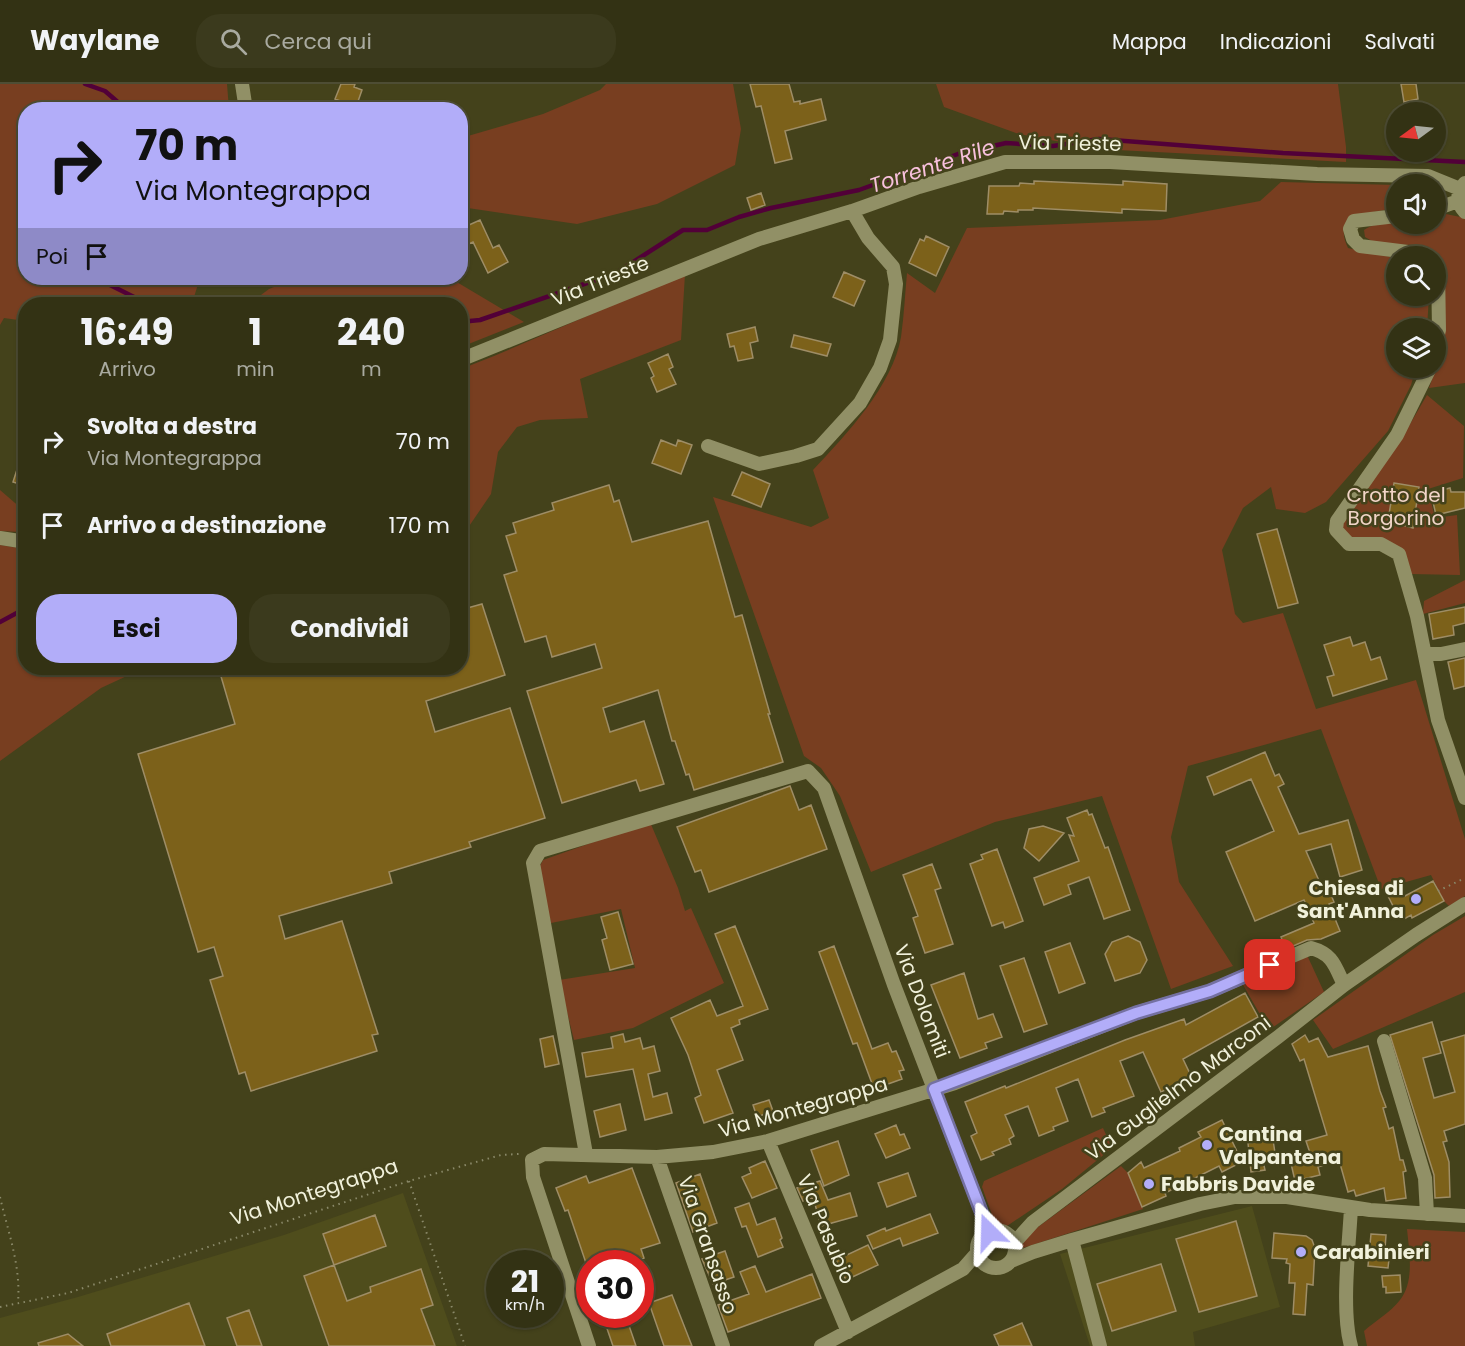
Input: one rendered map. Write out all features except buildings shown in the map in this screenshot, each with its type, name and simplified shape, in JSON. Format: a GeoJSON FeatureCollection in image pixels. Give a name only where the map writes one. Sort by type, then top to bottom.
{"type":"FeatureCollection","features":[{"type":"Feature","properties":{"kind":"street"},"geometry":{"type":"LineString","coordinates":[[242,84],[245,102]]}},
{"type":"Feature","properties":{"kind":"street","name":"Via Trieste"},"geometry":{"type":"LineString","coordinates":[[468,357],[759,238],[1005,162],[1110,162],[1317,174],[1428,176],[1462,196]]}},
{"type":"Feature","properties":{"kind":"street"},"geometry":{"type":"LineString","coordinates":[[1446,204],[1462,196]]}},
{"type":"Feature","properties":{"kind":"street"},"geometry":{"type":"LineString","coordinates":[[708,446],[759,464],[796,456],[818,449],[860,403],[880,368],[890,340],[896,284],[893,267],[868,238],[852,211]]}},
{"type":"Feature","properties":{"kind":"street"},"geometry":{"type":"LineString","coordinates":[[1386,217],[1354,221],[1350,229],[1353,239],[1360,246],[1386,249]]}},
{"type":"Feature","properties":{"kind":"street"},"geometry":{"type":"LineString","coordinates":[[1425,378],[1397,435],[1337,521],[1336,530],[1348,544],[1382,544],[1399,554],[1408,579],[1438,720],[1460,766],[1465,798]]}},
{"type":"Feature","properties":{"kind":"street"},"geometry":{"type":"LineString","coordinates":[[0,538],[18,541]]}},
{"type":"Feature","properties":{"kind":"street"},"geometry":{"type":"LineString","coordinates":[[1425,654],[1441,654],[1465,648]]}},
{"type":"Feature","properties":{"kind":"street","name":"Via Dolomiti"},"geometry":{"type":"LineString","coordinates":[[586,1154],[533,863],[540,850],[808,771],[824,788],[934,1089],[995,1231]]}},
{"type":"Feature","properties":{"kind":"street","name":"Via Guglielmo Marconi"},"geometry":{"type":"LineString","coordinates":[[1013,1251],[1033,1222],[1344,985],[1465,904]]}},
{"type":"Feature","properties":{"kind":"street","name":"Via Montegrappa"},"geometry":{"type":"LineString","coordinates":[[532,1160],[544,1154],[657,1157],[713,1152],[768,1141],[934,1089],[1136,1013],[1210,991],[1311,948],[1324,952],[1332,959],[1344,985]]}},
{"type":"Feature","properties":{"kind":"street"},"geometry":{"type":"LineString","coordinates":[[1384,1041],[1425,1178],[1427,1214]]}},
{"type":"Feature","properties":{"kind":"street","name":"Via Pasubio"},"geometry":{"type":"LineString","coordinates":[[768,1141],[848,1332]]}},
{"type":"Feature","properties":{"kind":"street","name":"Via Gransasso"},"geometry":{"type":"LineString","coordinates":[[657,1157],[723,1346]]}},
{"type":"Feature","properties":{"kind":"street"},"geometry":{"type":"LineString","coordinates":[[532,1160],[532,1176],[589,1346]]}},
{"type":"Feature","properties":{"kind":"street"},"geometry":{"type":"LineString","coordinates":[[1013,1251],[1033,1252],[1200,1204],[1235,1197],[1287,1197],[1401,1214],[1465,1216]]}},
{"type":"Feature","properties":{"kind":"street"},"geometry":{"type":"LineString","coordinates":[[1351,1208],[1347,1309],[1348,1335],[1351,1346]]}},
{"type":"Feature","properties":{"kind":"street","name":"Via Guglielmo Marconi"},"geometry":{"type":"LineString","coordinates":[[995,1231],[1033,1222]]}},
{"type":"Feature","properties":{"kind":"street"},"geometry":{"type":"LineString","coordinates":[[995,1231],[1011,1238],[1013,1251],[1001,1268],[987,1265],[979,1258],[978,1252],[980,1240],[995,1231]]}},
{"type":"Feature","properties":{"kind":"street"},"geometry":{"type":"LineString","coordinates":[[1072,1240],[1100,1346]]}},
{"type":"Feature","properties":{"kind":"street"},"geometry":{"type":"LineString","coordinates":[[963,1269],[978,1252]]}},
{"type":"Feature","properties":{"kind":"street"},"geometry":{"type":"LineString","coordinates":[[821,1346],[963,1269],[987,1265]]}},
{"type":"Feature","properties":{"kind":"path"},"geometry":{"type":"LineString","coordinates":[[1438,891],[1465,878]]}},
{"type":"Feature","properties":{"kind":"path","name":"Via Montegrappa"},"geometry":{"type":"LineString","coordinates":[[0,1306],[68,1293],[409,1181],[501,1155],[517,1153],[532,1160]]}},
{"type":"Feature","properties":{"kind":"path"},"geometry":{"type":"LineString","coordinates":[[409,1181],[465,1346]]}},
{"type":"Feature","properties":{"kind":"path"},"geometry":{"type":"LineString","coordinates":[[0,1197],[14,1249],[19,1291],[18,1302]]}},
{"type":"Feature","properties":{"kind":"shaded area"},"geometry":{"type":"Polygon","coordinates":[[[403,1193],[457,1346],[0,1346],[0,1318],[284,1235],[403,1193]]]}},
{"type":"Feature","properties":{"kind":"shaded area"},"geometry":{"type":"Polygon","coordinates":[[[1252,1206],[1280,1307],[1193,1332],[1195,1346],[1090,1346],[1060,1254],[1252,1206]]]}},
{"type":"Feature","properties":{"kind":"green space"},"geometry":{"type":"Polygon","coordinates":[[[0,84],[227,84],[228,102],[18,102],[18,285],[198,285],[194,297],[18,297],[18,320],[4,318],[0,325],[0,84]]]}},
{"type":"Feature","properties":{"kind":"green space"},"geometry":{"type":"Polygon","coordinates":[[[606,84],[733,84],[741,129],[735,165],[657,204],[577,224],[468,208],[468,136],[543,114],[600,90],[606,84]]]}},
{"type":"Feature","properties":{"kind":"green space"},"geometry":{"type":"Polygon","coordinates":[[[936,84],[1338,84],[1346,162],[1098,149],[1019,134],[944,107],[936,84]]]}},
{"type":"Feature","properties":{"kind":"green space"},"geometry":{"type":"Polygon","coordinates":[[[1281,182],[1386,185],[1386,210],[1351,216],[1346,224],[1344,232],[1348,248],[1386,256],[1386,306],[1428,306],[1428,318],[1386,318],[1386,378],[1413,378],[1411,385],[1388,431],[1326,502],[1305,513],[1276,509],[1271,487],[1243,508],[1222,550],[1235,614],[1243,623],[1283,613],[1316,709],[1416,680],[1465,839],[1465,896],[1449,906],[1444,901],[1431,875],[1381,889],[1321,729],[1188,766],[1171,837],[1179,882],[1233,966],[1171,989],[1102,796],[995,822],[871,872],[840,796],[821,768],[804,756],[713,497],[811,527],[829,518],[813,470],[853,425],[889,373],[901,337],[907,273],[935,293],[967,228],[1160,220],[1260,201],[1281,182]]]}},
{"type":"Feature","properties":{"kind":"green space"},"geometry":{"type":"Polygon","coordinates":[[[1446,214],[1465,218],[1465,383],[1429,388],[1432,378],[1446,378],[1446,246],[1377,244],[1365,237],[1364,230],[1386,223],[1386,234],[1446,234],[1446,214]]]}},
{"type":"Feature","properties":{"kind":"green space"},"geometry":{"type":"Polygon","coordinates":[[[685,274],[681,340],[580,379],[588,418],[540,420],[517,427],[498,452],[491,494],[468,528],[468,366],[685,274]]]}},
{"type":"Feature","properties":{"kind":"green space"},"geometry":{"type":"Polygon","coordinates":[[[279,285],[462,285],[524,322],[468,344],[468,297],[258,297],[279,285]]]}},
{"type":"Feature","properties":{"kind":"green space","name":"Crotto del Borgorino"},"geometry":{"type":"Polygon","coordinates":[[[1427,395],[1464,426],[1463,478],[1428,489],[1435,518],[1457,515],[1460,575],[1411,574],[1402,551],[1349,538],[1341,524],[1403,436],[1427,395]]]}},
{"type":"Feature","properties":{"kind":"green space"},"geometry":{"type":"Polygon","coordinates":[[[0,490],[18,506],[18,532],[0,531],[0,490]]]}},
{"type":"Feature","properties":{"kind":"green space"},"geometry":{"type":"Polygon","coordinates":[[[0,545],[18,548],[18,675],[129,675],[101,688],[0,761],[0,545]]]}},
{"type":"Feature","properties":{"kind":"green space"},"geometry":{"type":"Polygon","coordinates":[[[1465,580],[1465,603],[1423,614],[1424,601],[1465,580]]]}},
{"type":"Feature","properties":{"kind":"green space"},"geometry":{"type":"Polygon","coordinates":[[[650,822],[678,888],[685,911],[691,908],[724,983],[633,1028],[574,1040],[559,980],[635,968],[621,909],[551,923],[538,870],[543,860],[650,822]]]}},
{"type":"Feature","properties":{"kind":"green space"},"geometry":{"type":"Polygon","coordinates":[[[1465,916],[1465,992],[1333,1049],[1313,1020],[1433,935],[1465,916]]]}},
{"type":"Feature","properties":{"kind":"green space"},"geometry":{"type":"Polygon","coordinates":[[[1307,955],[1324,992],[1269,1030],[1242,983],[1307,955]]]}},
{"type":"Feature","properties":{"kind":"green space"},"geometry":{"type":"Polygon","coordinates":[[[1103,1128],[1112,1148],[1062,1189],[1007,1226],[996,1226],[982,1187],[984,1181],[1103,1128]]]}},
{"type":"Feature","properties":{"kind":"green space"},"geometry":{"type":"Polygon","coordinates":[[[1121,1166],[1128,1173],[1143,1209],[1023,1248],[1019,1241],[1121,1166]]]}},
{"type":"Feature","properties":{"kind":"green space"},"geometry":{"type":"Polygon","coordinates":[[[1407,1229],[1465,1232],[1465,1346],[1367,1346],[1364,1331],[1400,1300],[1408,1284],[1410,1256],[1407,1229]]]}},
{"type":"Feature","properties":{"kind":"waterway","name":"Torrente Rile"},"geometry":{"type":"LineString","coordinates":[[85,84],[105,91],[118,102]]}},
{"type":"Feature","properties":{"kind":"waterway","name":"Torrente Rile"},"geometry":{"type":"LineString","coordinates":[[468,321],[480,320],[616,273],[683,230],[707,230],[739,217],[771,208],[859,190],[958,154],[1006,143],[1053,146],[1099,139],[1283,153],[1465,162]]}},
{"type":"Feature","properties":{"kind":"waterway","name":"Torrente Rile"},"geometry":{"type":"LineString","coordinates":[[110,285],[134,297]]}},
{"type":"Feature","properties":{"kind":"waterway"},"geometry":{"type":"LineString","coordinates":[[0,622],[18,612]]}},
{"type":"Feature","properties":{"kind":"place","name":"Chiesa di Sant'Anna"},"geometry":{"type":"Point","coordinates":[1416,899]}},
{"type":"Feature","properties":{"kind":"place","name":"Cantina Valpantena"},"geometry":{"type":"Point","coordinates":[1207,1145]}},
{"type":"Feature","properties":{"kind":"place","name":"Fabbris Davide"},"geometry":{"type":"Point","coordinates":[1149,1184]}},
{"type":"Feature","properties":{"kind":"place","name":"Carabinieri"},"geometry":{"type":"Point","coordinates":[1301,1252]}},
{"type":"Feature","properties":{"kind":"route"},"geometry":{"type":"LineString","coordinates":[[989,1232],[934,1089],[1136,1013],[1210,991],[1270,965]]}}]}
